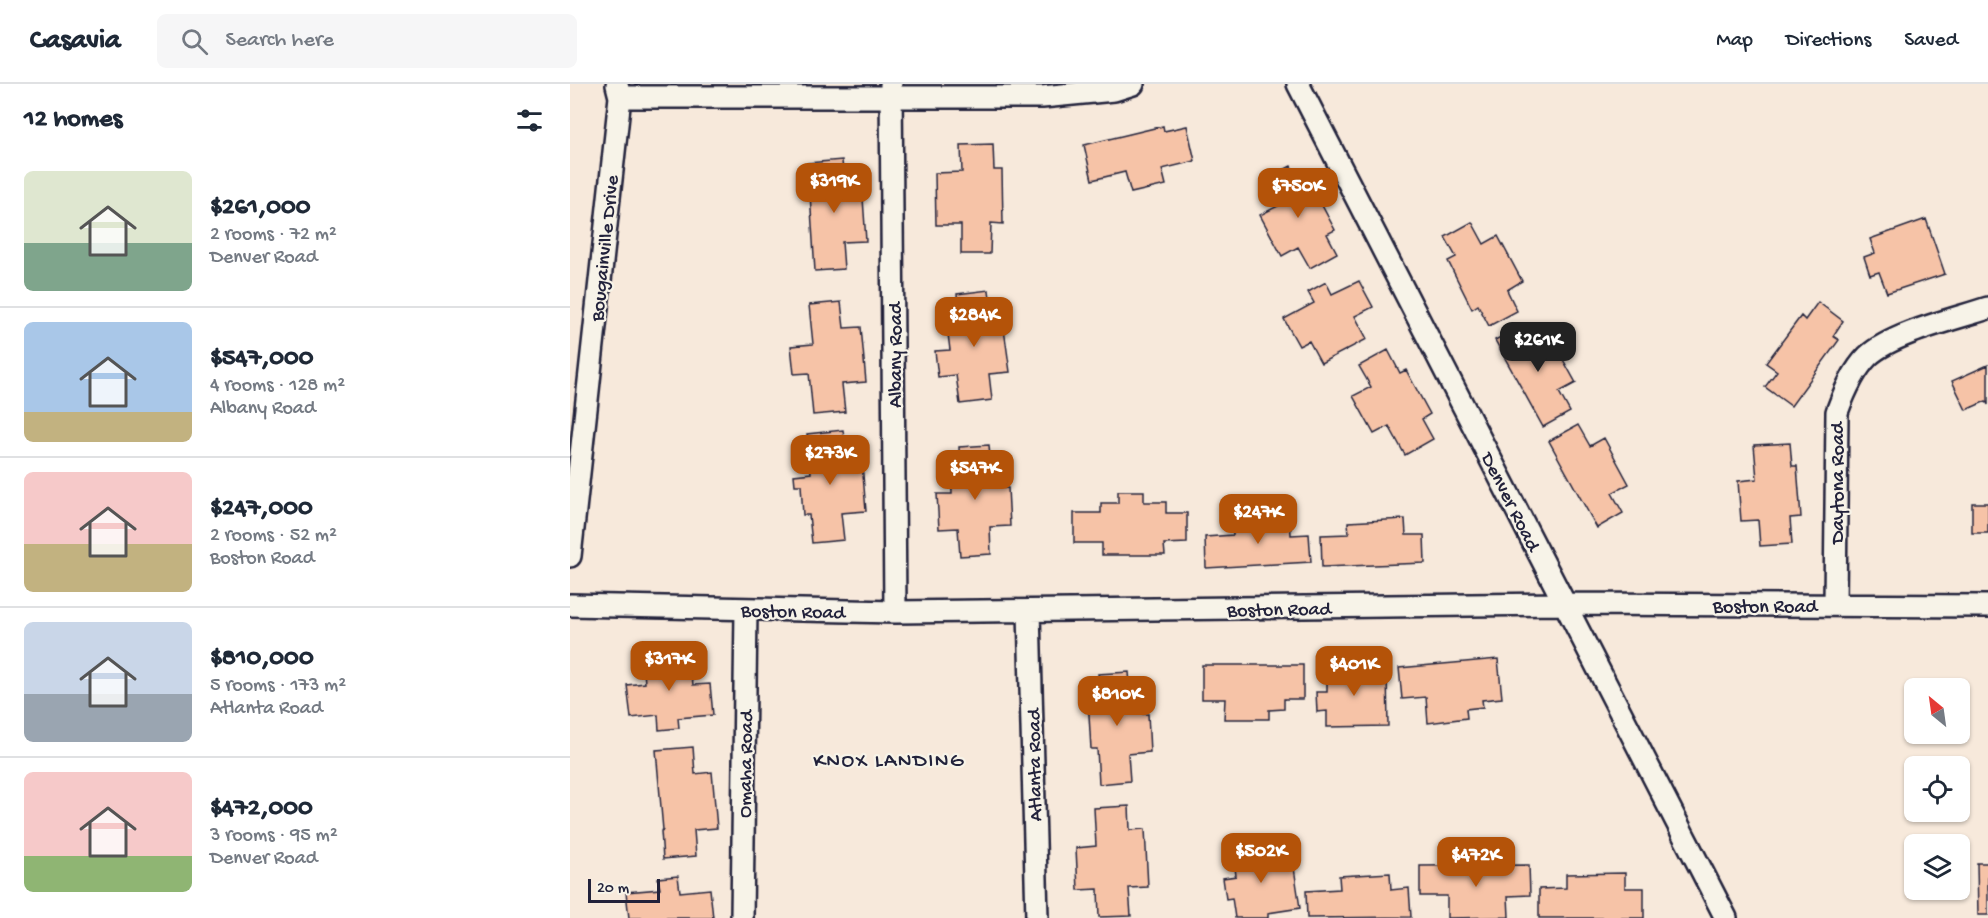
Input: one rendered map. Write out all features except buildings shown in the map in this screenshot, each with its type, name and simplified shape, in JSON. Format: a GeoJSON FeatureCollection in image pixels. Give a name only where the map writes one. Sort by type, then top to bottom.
{"type":"FeatureCollection","features":[{"type":"Feature","properties":{"kind":"street"},"geometry":{"type":"LineString","coordinates":[[619,91],[892,91],[1042,98],[1114,90],[1133,84]]}},
{"type":"Feature","properties":{"kind":"street","name":"Denver Road"},"geometry":{"type":"LineString","coordinates":[[1298,84],[1726,918]]}},
{"type":"Feature","properties":{"kind":"street","name":"Bougainville Drive"},"geometry":{"type":"LineString","coordinates":[[570,556],[619,91]]}},
{"type":"Feature","properties":{"kind":"street","name":"Albany Road"},"geometry":{"type":"LineString","coordinates":[[892,91],[895,612]]}},
{"type":"Feature","properties":{"kind":"street","name":"Daytona Road"},"geometry":{"type":"LineString","coordinates":[[1835,605],[1836,412],[1846,388],[1869,356],[1900,336],[1988,308]]}},
{"type":"Feature","properties":{"kind":"street","name":"Boston Road"},"geometry":{"type":"LineString","coordinates":[[570,605],[895,612],[1564,604],[1988,606]]}},
{"type":"Feature","properties":{"kind":"street","name":"Omaha Road"},"geometry":{"type":"LineString","coordinates":[[742,918],[746,610]]}},
{"type":"Feature","properties":{"kind":"street","name":"Atlanta Road"},"geometry":{"type":"LineString","coordinates":[[1029,611],[1037,918]]}},
{"type":"Feature","properties":{"kind":"district","name":"KNOX LANDING"},"geometry":{"type":"Point","coordinates":[889,759]}}]}
